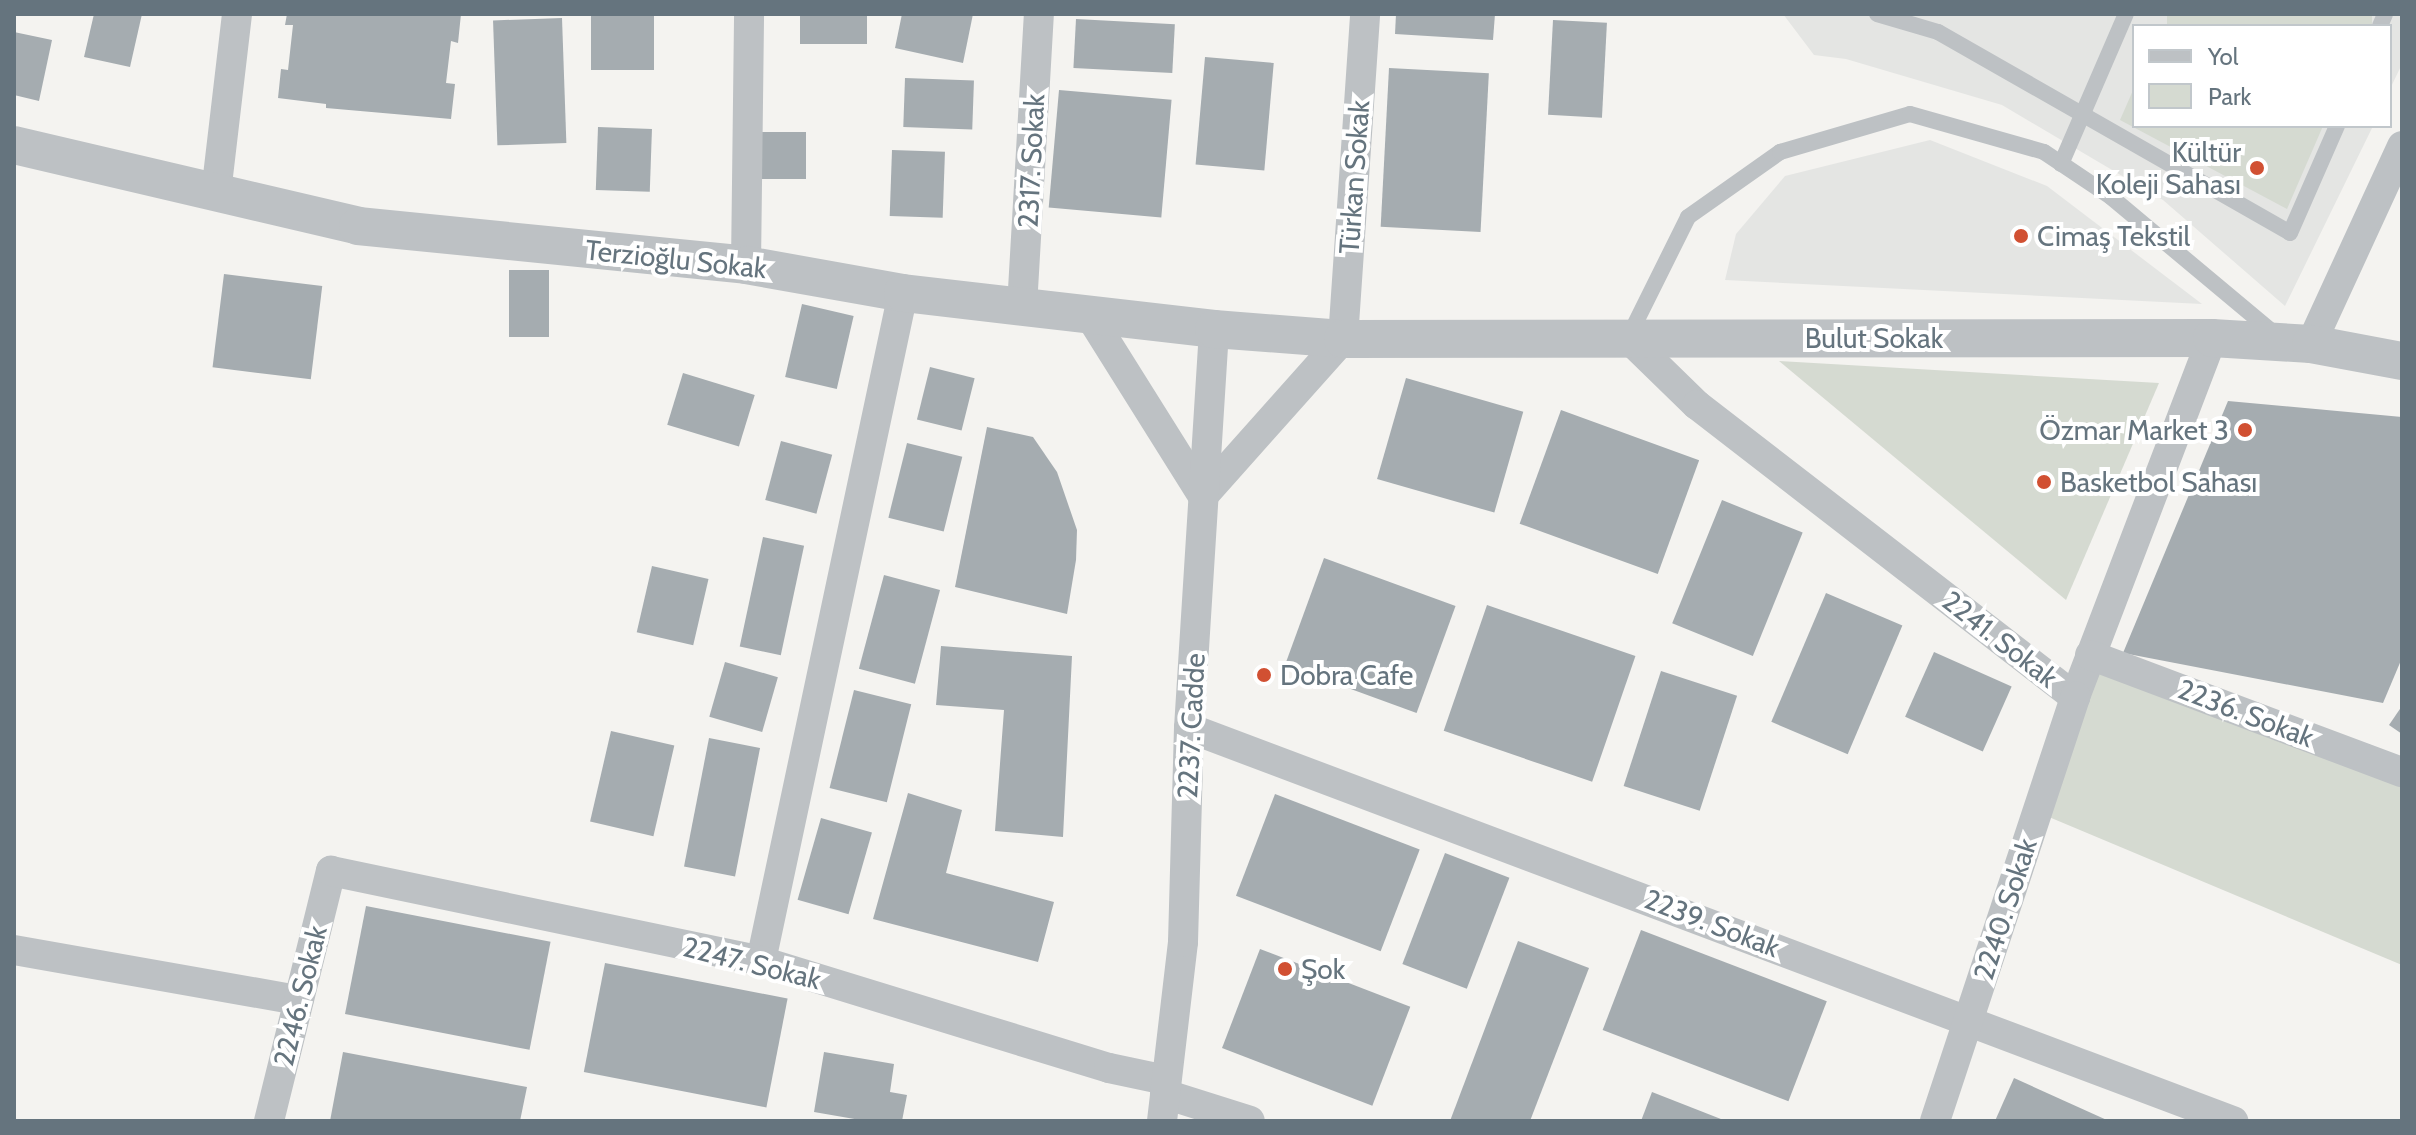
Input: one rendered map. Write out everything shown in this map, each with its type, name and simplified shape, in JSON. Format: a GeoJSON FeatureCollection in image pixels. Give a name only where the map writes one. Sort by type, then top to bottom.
{"type":"FeatureCollection","features":[{"type":"Feature","properties":{"kind":"street"},"geometry":{"type":"LineString","coordinates":[[216,193],[237,14]]}},
{"type":"Feature","properties":{"kind":"street"},"geometry":{"type":"LineString","coordinates":[[746,265],[749,14]]}},
{"type":"Feature","properties":{"kind":"street","name":"2317. Sokak"},"geometry":{"type":"LineString","coordinates":[[1022,307],[1039,14]]}},
{"type":"Feature","properties":{"kind":"street","name":"Türkan Sokak"},"geometry":{"type":"LineString","coordinates":[[1343,339],[1365,14]]}},
{"type":"Feature","properties":{"kind":"street","name":"Terzioğlu Sokak"},"geometry":{"type":"LineString","coordinates":[[14,145],[358,226],[746,265],[903,293],[1090,316],[1343,339]]}},
{"type":"Feature","properties":{"kind":"street"},"geometry":{"type":"LineString","coordinates":[[2298,343],[2402,146]]}},
{"type":"Feature","properties":{"kind":"street"},"geometry":{"type":"LineString","coordinates":[[761,961],[903,293]]}},
{"type":"Feature","properties":{"kind":"street"},"geometry":{"type":"LineString","coordinates":[[1090,316],[1203,496],[1343,339]]}},
{"type":"Feature","properties":{"kind":"street","name":"2237. Cadde"},"geometry":{"type":"LineString","coordinates":[[1164,1098],[1183,942],[1189,728],[1214,329]]}},
{"type":"Feature","properties":{"kind":"street","name":"2241. Sokak"},"geometry":{"type":"LineString","coordinates":[[1628,338],[1697,405],[2075,697],[2212,338]]}},
{"type":"Feature","properties":{"kind":"street","name":"Bulut Sokak"},"geometry":{"type":"LineString","coordinates":[[1343,339],[2212,338],[2298,343],[2402,361]]}},
{"type":"Feature","properties":{"kind":"street","name":"2236. Sokak"},"geometry":{"type":"LineString","coordinates":[[2090,655],[2402,772]]}},
{"type":"Feature","properties":{"kind":"street","name":"2240. Sokak"},"geometry":{"type":"LineString","coordinates":[[1935,1121],[2075,697]]}},
{"type":"Feature","properties":{"kind":"street","name":"2239. Sokak"},"geometry":{"type":"LineString","coordinates":[[1189,728],[2233,1121]]}},
{"type":"Feature","properties":{"kind":"street","name":"2247. Sokak"},"geometry":{"type":"LineString","coordinates":[[331,871],[761,961],[1109,1068],[1164,1098],[1250,1121]]}},
{"type":"Feature","properties":{"kind":"street","name":"2246. Sokak"},"geometry":{"type":"LineString","coordinates":[[269,1121],[331,871]]}},
{"type":"Feature","properties":{"kind":"street"},"geometry":{"type":"LineString","coordinates":[[14,950],[299,1000]]}},
{"type":"Feature","properties":{"kind":"lane"},"geometry":{"type":"LineString","coordinates":[[1877,14],[1917,20],[2290,233],[2336,128]]}},
{"type":"Feature","properties":{"kind":"lane"},"geometry":{"type":"LineString","coordinates":[[2061,164],[2126,14]]}},
{"type":"Feature","properties":{"kind":"lane"},"geometry":{"type":"LineString","coordinates":[[1628,338],[1688,217],[1780,152],[1910,114],[2044,152],[2111,197],[2298,343]]}},
{"type":"Feature","properties":{"kind":"shaded area"},"geometry":{"type":"Polygon","coordinates":[[[1783,14],[2402,14],[2402,64],[2392,85],[2392,24],[2132,24],[2132,128],[2372,128],[2285,306],[2163,200],[2002,105],[1846,59],[1814,55],[1783,14]]]}},
{"type":"Feature","properties":{"kind":"shaded area","name":"Cimaş Tekstil"},"geometry":{"type":"Polygon","coordinates":[[[1930,140],[2047,186],[2202,304],[1725,280],[1736,234],[1785,176],[1930,140]]]}},
{"type":"Feature","properties":{"kind":"green space"},"geometry":{"type":"Polygon","coordinates":[[[2167,14],[2372,14],[2372,24],[2167,24],[2167,14]]]}},
{"type":"Feature","properties":{"kind":"green space","name":"Kültür Koleji Sahası"},"geometry":{"type":"Polygon","coordinates":[[[2132,93],[2132,126],[2120,120],[2132,93]]]}},
{"type":"Feature","properties":{"kind":"green space","name":"Kültür Koleji Sahası"},"geometry":{"type":"Polygon","coordinates":[[[2135,128],[2322,128],[2287,209],[2135,128]]]}},
{"type":"Feature","properties":{"kind":"green space"},"geometry":{"type":"Polygon","coordinates":[[[1779,361],[2159,383],[2066,600],[1779,361]]]}},
{"type":"Feature","properties":{"kind":"green space"},"geometry":{"type":"Polygon","coordinates":[[[2090,655],[2402,772],[2402,965],[2037,812],[2090,655]]]}},
{"type":"Feature","properties":{"kind":"building"},"geometry":{"type":"Polygon","coordinates":[[[94,14],[142,14],[130,67],[84,57],[94,14]]]}},
{"type":"Feature","properties":{"kind":"building"},"geometry":{"type":"Polygon","coordinates":[[[287,14],[461,14],[458,43],[451,41],[446,83],[455,84],[451,119],[326,108],[326,104],[278,98],[281,69],[288,70],[293,25],[285,25],[287,14]]]}},
{"type":"Feature","properties":{"kind":"building"},"geometry":{"type":"Polygon","coordinates":[[[591,14],[654,14],[654,70],[591,70],[591,14]]]}},
{"type":"Feature","properties":{"kind":"building"},"geometry":{"type":"Polygon","coordinates":[[[800,14],[867,14],[867,44],[800,44],[800,14]]]}},
{"type":"Feature","properties":{"kind":"building"},"geometry":{"type":"Polygon","coordinates":[[[902,14],[973,14],[963,63],[895,48],[902,14]]]}},
{"type":"Feature","properties":{"kind":"building"},"geometry":{"type":"Polygon","coordinates":[[[1396,14],[1495,14],[1493,40],[1395,34],[1396,14]]]}},
{"type":"Feature","properties":{"kind":"building"},"geometry":{"type":"Polygon","coordinates":[[[562,18],[566,143],[497,145],[493,20],[562,18]]]}},
{"type":"Feature","properties":{"kind":"building"},"geometry":{"type":"Polygon","coordinates":[[[1076,19],[1175,24],[1172,73],[1073,68],[1076,19]]]}},
{"type":"Feature","properties":{"kind":"building"},"geometry":{"type":"Polygon","coordinates":[[[1553,20],[1607,23],[1602,118],[1548,115],[1553,20]]]}},
{"type":"Feature","properties":{"kind":"building"},"geometry":{"type":"Polygon","coordinates":[[[14,32],[52,40],[39,101],[14,95],[14,32]]]}},
{"type":"Feature","properties":{"kind":"building"},"geometry":{"type":"Polygon","coordinates":[[[1205,57],[1274,63],[1264,171],[1196,165],[1205,57]]]}},
{"type":"Feature","properties":{"kind":"building"},"geometry":{"type":"Polygon","coordinates":[[[1389,68],[1489,73],[1481,232],[1381,227],[1389,68]]]}},
{"type":"Feature","properties":{"kind":"building"},"geometry":{"type":"Polygon","coordinates":[[[905,78],[974,80],[972,129],[903,127],[905,78]]]}},
{"type":"Feature","properties":{"kind":"building"},"geometry":{"type":"Polygon","coordinates":[[[1059,90],[1172,100],[1161,217],[1049,208],[1059,90]]]}},
{"type":"Feature","properties":{"kind":"building"},"geometry":{"type":"Polygon","coordinates":[[[598,127],[652,129],[650,192],[596,190],[598,127]]]}},
{"type":"Feature","properties":{"kind":"building"},"geometry":{"type":"Polygon","coordinates":[[[758,132],[806,132],[806,179],[758,179],[758,132]]]}},
{"type":"Feature","properties":{"kind":"building"},"geometry":{"type":"Polygon","coordinates":[[[892,150],[945,152],[943,218],[890,216],[892,150]]]}},
{"type":"Feature","properties":{"kind":"building"},"geometry":{"type":"Polygon","coordinates":[[[509,270],[549,270],[549,337],[509,337],[509,270]]]}},
{"type":"Feature","properties":{"kind":"building"},"geometry":{"type":"Polygon","coordinates":[[[224,274],[322,286],[311,379],[213,367],[224,274]]]}},
{"type":"Feature","properties":{"kind":"building"},"geometry":{"type":"Polygon","coordinates":[[[802,304],[854,316],[837,389],[785,377],[802,304]]]}},
{"type":"Feature","properties":{"kind":"building"},"geometry":{"type":"Polygon","coordinates":[[[930,367],[975,378],[962,431],[917,419],[930,367]]]}},
{"type":"Feature","properties":{"kind":"building"},"geometry":{"type":"Polygon","coordinates":[[[683,373],[755,395],[739,447],[667,425],[683,373]]]}},
{"type":"Feature","properties":{"kind":"building"},"geometry":{"type":"Polygon","coordinates":[[[1406,378],[1523,412],[1494,513],[1377,479],[1406,378]]]}},
{"type":"Feature","properties":{"kind":"building"},"geometry":{"type":"Polygon","coordinates":[[[2228,401],[2402,417],[2402,658],[2383,703],[2123,653],[2228,401]]]}},
{"type":"Feature","properties":{"kind":"building"},"geometry":{"type":"Polygon","coordinates":[[[1561,410],[1699,460],[1658,574],[1520,524],[1561,410]]]}},
{"type":"Feature","properties":{"kind":"building"},"geometry":{"type":"Polygon","coordinates":[[[987,427],[1033,437],[1057,472],[1077,530],[1076,560],[1067,614],[955,587],[987,427]]]}},
{"type":"Feature","properties":{"kind":"building"},"geometry":{"type":"Polygon","coordinates":[[[781,441],[832,455],[816,514],[765,500],[781,441]]]}},
{"type":"Feature","properties":{"kind":"building"},"geometry":{"type":"Polygon","coordinates":[[[907,443],[962,457],[944,532],[888,518],[907,443]]]}},
{"type":"Feature","properties":{"kind":"building"},"geometry":{"type":"Polygon","coordinates":[[[1722,500],[1803,533],[1753,656],[1672,623],[1722,500]]]}},
{"type":"Feature","properties":{"kind":"building"},"geometry":{"type":"Polygon","coordinates":[[[763,537],[804,546],[781,655],[740,647],[763,537]]]}},
{"type":"Feature","properties":{"kind":"building"},"geometry":{"type":"Polygon","coordinates":[[[1324,558],[1456,606],[1417,713],[1285,665],[1324,558]]]}},
{"type":"Feature","properties":{"kind":"building"},"geometry":{"type":"Polygon","coordinates":[[[652,566],[709,579],[693,645],[637,632],[652,566]]]}},
{"type":"Feature","properties":{"kind":"building"},"geometry":{"type":"Polygon","coordinates":[[[884,575],[940,590],[915,684],[859,669],[884,575]]]}},
{"type":"Feature","properties":{"kind":"building"},"geometry":{"type":"Polygon","coordinates":[[[1826,593],[1902,625],[1848,754],[1771,722],[1826,593]]]}},
{"type":"Feature","properties":{"kind":"building"},"geometry":{"type":"Polygon","coordinates":[[[1487,605],[1635,656],[1592,782],[1444,731],[1487,605]]]}},
{"type":"Feature","properties":{"kind":"building"},"geometry":{"type":"Polygon","coordinates":[[[941,646],[1072,656],[1063,837],[995,831],[1004,710],[936,705],[941,646]]]}},
{"type":"Feature","properties":{"kind":"building"},"geometry":{"type":"Polygon","coordinates":[[[1934,652],[2012,687],[1983,751],[1905,717],[1934,652]]]}},
{"type":"Feature","properties":{"kind":"building"},"geometry":{"type":"Polygon","coordinates":[[[725,662],[778,677],[762,732],[709,717],[725,662]]]}},
{"type":"Feature","properties":{"kind":"building"},"geometry":{"type":"Polygon","coordinates":[[[1661,671],[1737,696],[1700,811],[1624,786],[1661,671]]]}},
{"type":"Feature","properties":{"kind":"building"},"geometry":{"type":"Polygon","coordinates":[[[854,690],[911,704],[887,802],[830,788],[854,690]]]}},
{"type":"Feature","properties":{"kind":"building"},"geometry":{"type":"Polygon","coordinates":[[[2402,706],[2402,734],[2389,725],[2402,706]]]}},
{"type":"Feature","properties":{"kind":"building"},"geometry":{"type":"Polygon","coordinates":[[[611,731],[674,746],[653,836],[590,822],[611,731]]]}},
{"type":"Feature","properties":{"kind":"building"},"geometry":{"type":"Polygon","coordinates":[[[709,738],[760,748],[735,877],[684,867],[709,738]]]}},
{"type":"Feature","properties":{"kind":"building"},"geometry":{"type":"Polygon","coordinates":[[[908,793],[962,810],[946,873],[1054,902],[1038,962],[873,919],[908,793]]]}},
{"type":"Feature","properties":{"kind":"building"},"geometry":{"type":"Polygon","coordinates":[[[1275,794],[1420,850],[1381,951],[1236,896],[1275,794]]]}},
{"type":"Feature","properties":{"kind":"building"},"geometry":{"type":"Polygon","coordinates":[[[821,818],[872,833],[849,914],[798,900],[821,818]]]}},
{"type":"Feature","properties":{"kind":"building"},"geometry":{"type":"Polygon","coordinates":[[[1445,853],[1509,878],[1467,989],[1402,964],[1445,853]]]}},
{"type":"Feature","properties":{"kind":"building"},"geometry":{"type":"Polygon","coordinates":[[[366,906],[551,942],[530,1050],[345,1014],[366,906]]]}},
{"type":"Feature","properties":{"kind":"building"},"geometry":{"type":"Polygon","coordinates":[[[1641,930],[1827,1001],[1788,1101],[1603,1030],[1641,930]]]}},
{"type":"Feature","properties":{"kind":"building"},"geometry":{"type":"Polygon","coordinates":[[[1518,941],[1589,968],[1530,1121],[1450,1121],[1518,941]]]}},
{"type":"Feature","properties":{"kind":"building"},"geometry":{"type":"Polygon","coordinates":[[[1260,949],[1410,1007],[1372,1106],[1222,1048],[1260,949]]]}},
{"type":"Feature","properties":{"kind":"building"},"geometry":{"type":"Polygon","coordinates":[[[605,963],[788,998],[766,1107],[584,1072],[605,963]]]}},
{"type":"Feature","properties":{"kind":"building"},"geometry":{"type":"Polygon","coordinates":[[[343,1052],[527,1087],[520,1121],[330,1121],[343,1052]]]}},
{"type":"Feature","properties":{"kind":"building"},"geometry":{"type":"Polygon","coordinates":[[[824,1052],[894,1064],[890,1092],[907,1095],[902,1121],[866,1121],[814,1112],[824,1052]]]}},
{"type":"Feature","properties":{"kind":"building"},"geometry":{"type":"Polygon","coordinates":[[[2014,1078],[2109,1121],[1995,1121],[2014,1078]]]}},
{"type":"Feature","properties":{"kind":"building"},"geometry":{"type":"Polygon","coordinates":[[[1652,1092],[1726,1121],[1641,1121],[1652,1092]]]}},
{"type":"Feature","properties":{"kind":"place","name":"Kültür Koleji Sahası"},"geometry":{"type":"Point","coordinates":[2257,168]}},
{"type":"Feature","properties":{"kind":"place","name":"Cimaş Tekstil"},"geometry":{"type":"Point","coordinates":[2021,236]}},
{"type":"Feature","properties":{"kind":"place","name":"Özmar Market 3"},"geometry":{"type":"Point","coordinates":[2245,430]}},
{"type":"Feature","properties":{"kind":"place","name":"Basketbol Sahası"},"geometry":{"type":"Point","coordinates":[2044,482]}},
{"type":"Feature","properties":{"kind":"place","name":"Dobra Cafe"},"geometry":{"type":"Point","coordinates":[1264,675]}},
{"type":"Feature","properties":{"kind":"place","name":"Şok"},"geometry":{"type":"Point","coordinates":[1285,969]}}]}
